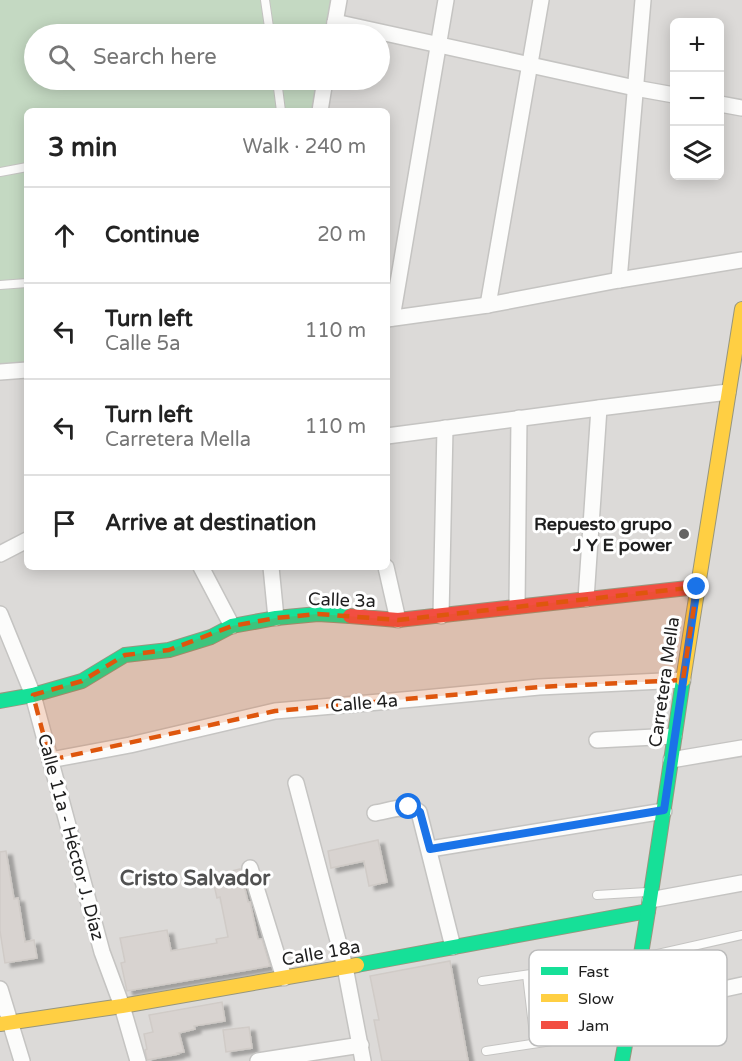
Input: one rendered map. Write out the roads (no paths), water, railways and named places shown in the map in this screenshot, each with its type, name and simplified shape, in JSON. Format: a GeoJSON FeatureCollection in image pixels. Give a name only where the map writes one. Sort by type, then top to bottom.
{"type":"FeatureCollection","features":[{"type":"Feature","properties":{"kind":"street"},"geometry":{"type":"LineString","coordinates":[[335,24],[339,0]]}},
{"type":"Feature","properties":{"kind":"street"},"geometry":{"type":"LineString","coordinates":[[390,312],[446,0]]}},
{"type":"Feature","properties":{"kind":"street"},"geometry":{"type":"LineString","coordinates":[[488,305],[541,0]]}},
{"type":"Feature","properties":{"kind":"street"},"geometry":{"type":"LineString","coordinates":[[619,280],[643,0]]}},
{"type":"Feature","properties":{"kind":"street"},"geometry":{"type":"LineString","coordinates":[[390,37],[438,45],[670,94]]}},
{"type":"Feature","properties":{"kind":"street"},"geometry":{"type":"LineString","coordinates":[[321,108],[324,90]]}},
{"type":"Feature","properties":{"kind":"street"},"geometry":{"type":"LineString","coordinates":[[724,105],[742,108]]}},
{"type":"Feature","properties":{"kind":"street"},"geometry":{"type":"LineString","coordinates":[[390,318],[488,305],[742,260]]}},
{"type":"Feature","properties":{"kind":"street","name":"Carretera Mella"},"geometry":{"type":"LineString","coordinates":[[641,950],[742,309]]}},
{"type":"Feature","properties":{"kind":"street"},"geometry":{"type":"LineString","coordinates":[[0,372],[24,370]]}},
{"type":"Feature","properties":{"kind":"street"},"geometry":{"type":"LineString","coordinates":[[390,436],[728,392]]}},
{"type":"Feature","properties":{"kind":"street"},"geometry":{"type":"LineString","coordinates":[[586,599],[599,408]]}},
{"type":"Feature","properties":{"kind":"street"},"geometry":{"type":"LineString","coordinates":[[517,606],[519,418]]}},
{"type":"Feature","properties":{"kind":"street"},"geometry":{"type":"LineString","coordinates":[[441,615],[445,428]]}},
{"type":"Feature","properties":{"kind":"street"},"geometry":{"type":"LineString","coordinates":[[0,554],[24,542]]}},
{"type":"Feature","properties":{"kind":"street"},"geometry":{"type":"LineString","coordinates":[[203,570],[232,626]]}},
{"type":"Feature","properties":{"kind":"street"},"geometry":{"type":"LineString","coordinates":[[271,570],[276,618]]}},
{"type":"Feature","properties":{"kind":"street"},"geometry":{"type":"LineString","coordinates":[[387,570],[398,620]]}},
{"type":"Feature","properties":{"kind":"street","name":"Calle 3a"},"geometry":{"type":"LineString","coordinates":[[0,701],[33,696],[82,681],[125,656],[169,650],[211,637],[232,626],[276,618],[318,614],[398,620],[697,587]]}},
{"type":"Feature","properties":{"kind":"street","name":"Calle 11a - Héctor J. Díaz"},"geometry":{"type":"LineString","coordinates":[[0,614],[33,696],[102,952],[122,1006],[138,1061]]}},
{"type":"Feature","properties":{"kind":"street","name":"Calle 4a"},"geometry":{"type":"LineString","coordinates":[[50,760],[130,745],[275,711],[539,687],[683,680]]}},
{"type":"Feature","properties":{"kind":"street"},"geometry":{"type":"LineString","coordinates":[[597,740],[674,736]]}},
{"type":"Feature","properties":{"kind":"street"},"geometry":{"type":"LineString","coordinates":[[671,760],[742,748]]}},
{"type":"Feature","properties":{"kind":"street"},"geometry":{"type":"LineString","coordinates":[[296,783],[345,967],[363,1061]]}},
{"type":"Feature","properties":{"kind":"street"},"geometry":{"type":"LineString","coordinates":[[375,813],[409,807],[420,812],[453,947]]}},
{"type":"Feature","properties":{"kind":"street"},"geometry":{"type":"LineString","coordinates":[[430,849],[664,810]]}},
{"type":"Feature","properties":{"kind":"street"},"geometry":{"type":"LineString","coordinates":[[250,868],[284,978]]}},
{"type":"Feature","properties":{"kind":"street"},"geometry":{"type":"LineString","coordinates":[[650,901],[742,884]]}},
{"type":"Feature","properties":{"kind":"street","name":"Calle 18a"},"geometry":{"type":"LineString","coordinates":[[5,1023],[122,1006],[453,947],[650,901]]}},
{"type":"Feature","properties":{"kind":"street"},"geometry":{"type":"LineString","coordinates":[[727,988],[742,985]]}},
{"type":"Feature","properties":{"kind":"street"},"geometry":{"type":"LineString","coordinates":[[0,989],[5,1023],[22,1061]]}},
{"type":"Feature","properties":{"kind":"street"},"geometry":{"type":"LineString","coordinates":[[258,1061],[361,1045]]}},
{"type":"Feature","properties":{"kind":"street","name":"Carretera Mella"},"geometry":{"type":"LineString","coordinates":[[622,1061],[625,1046]]}},
{"type":"Feature","properties":{"kind":"lane"},"geometry":{"type":"LineString","coordinates":[[265,0],[269,24]]}},
{"type":"Feature","properties":{"kind":"lane"},"geometry":{"type":"LineString","coordinates":[[278,90],[281,108]]}},
{"type":"Feature","properties":{"kind":"lane"},"geometry":{"type":"LineString","coordinates":[[0,172],[24,167]]}},
{"type":"Feature","properties":{"kind":"lane"},"geometry":{"type":"LineString","coordinates":[[0,285],[24,283]]}},
{"type":"Feature","properties":{"kind":"lane"},"geometry":{"type":"LineString","coordinates":[[597,895],[650,901]]}},
{"type":"Feature","properties":{"kind":"lane"},"geometry":{"type":"LineString","coordinates":[[677,950],[742,936]]}},
{"type":"Feature","properties":{"kind":"lane"},"geometry":{"type":"LineString","coordinates":[[482,981],[527,975],[529,992]]}},
{"type":"Feature","properties":{"kind":"lane"},"geometry":{"type":"LineString","coordinates":[[486,1051],[529,1044]]}},
{"type":"Feature","properties":{"kind":"place","name":"Repuesto grupo J Y E power"},"geometry":{"type":"Point","coordinates":[684,534]}},
{"type":"Feature","properties":{"kind":"district","name":"Cristo Salvador"},"geometry":{"type":"Point","coordinates":[195,878]}}]}
